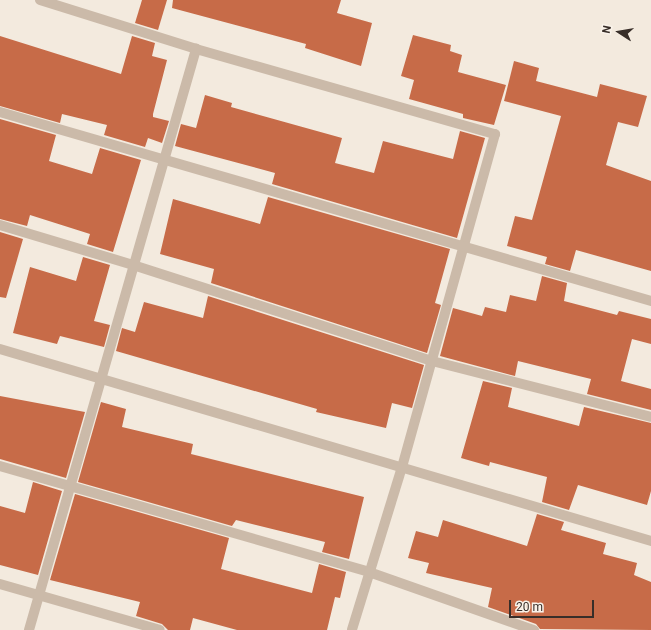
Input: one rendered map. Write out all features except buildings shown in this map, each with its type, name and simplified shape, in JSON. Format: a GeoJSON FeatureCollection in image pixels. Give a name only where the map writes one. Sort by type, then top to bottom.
{"type":"FeatureCollection","features":[{"type":"Feature","properties":{"kind":"street"},"geometry":{"type":"LineString","coordinates":[[40,0],[196,49],[495,134],[402,467],[352,630]]}},
{"type":"Feature","properties":{"kind":"street"},"geometry":{"type":"LineString","coordinates":[[29,630],[72,487],[99,378],[165,162],[196,49]]}},
{"type":"Feature","properties":{"kind":"street"},"geometry":{"type":"LineString","coordinates":[[0,112],[165,162],[651,301]]}},
{"type":"Feature","properties":{"kind":"street"},"geometry":{"type":"LineString","coordinates":[[0,226],[133,265],[432,361],[651,416]]}},
{"type":"Feature","properties":{"kind":"street"},"geometry":{"type":"LineString","coordinates":[[0,349],[651,541]]}},
{"type":"Feature","properties":{"kind":"street"},"geometry":{"type":"LineString","coordinates":[[0,466],[369,572],[534,630]]}},
{"type":"Feature","properties":{"kind":"street"},"geometry":{"type":"LineString","coordinates":[[0,584],[160,630]]}}]}
